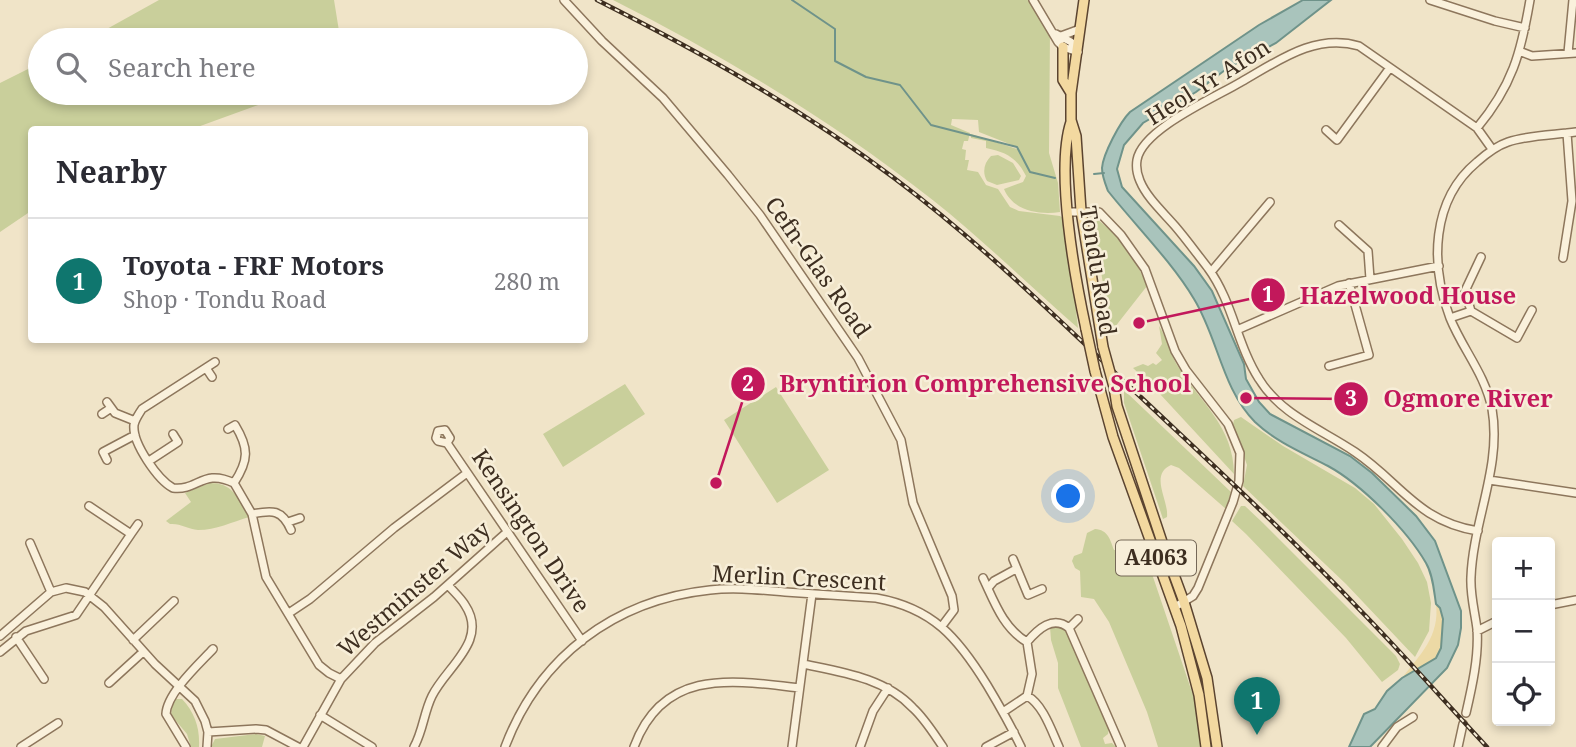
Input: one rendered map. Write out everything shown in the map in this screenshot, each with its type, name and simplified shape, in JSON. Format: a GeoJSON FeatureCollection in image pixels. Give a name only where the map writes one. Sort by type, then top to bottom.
{"type":"FeatureCollection","features":[{"type":"Feature","properties":{"kind":"main road","name":"A4063"},"geometry":{"type":"LineString","coordinates":[[1078,52],[1084,0]]}},
{"type":"Feature","properties":{"kind":"main road"},"geometry":{"type":"LineString","coordinates":[[1063,47],[1063,80],[1071,93]]}},
{"type":"Feature","properties":{"kind":"main road","name":"Tondu Road"},"geometry":{"type":"LineString","coordinates":[[1078,52],[1067,135],[1068,212],[1086,329],[1117,449],[1207,678],[1217,747]]}},
{"type":"Feature","properties":{"kind":"main road","name":"Tondu Road"},"geometry":{"type":"LineString","coordinates":[[1071,120],[1076,136],[1081,211],[1103,347],[1117,406],[1180,605],[1199,695],[1206,747]]}},
{"type":"Feature","properties":{"kind":"street","name":"Cefn-Glas Road"},"geometry":{"type":"LineString","coordinates":[[564,0],[601,41],[663,98],[728,175],[760,215],[858,358],[901,440],[913,503],[952,596],[954,610],[943,626]]}},
{"type":"Feature","properties":{"kind":"street"},"geometry":{"type":"LineString","coordinates":[[1033,0],[1059,35],[1063,47],[1078,52]]}},
{"type":"Feature","properties":{"kind":"street"},"geometry":{"type":"LineString","coordinates":[[1430,0],[1455,4],[1525,28]]}},
{"type":"Feature","properties":{"kind":"street"},"geometry":{"type":"LineString","coordinates":[[1477,128],[1500,99],[1519,51],[1530,0]]}},
{"type":"Feature","properties":{"kind":"street"},"geometry":{"type":"LineString","coordinates":[[1519,51],[1532,55],[1572,53],[1573,0]]}},
{"type":"Feature","properties":{"kind":"street"},"geometry":{"type":"LineString","coordinates":[[1059,35],[1080,29]]}},
{"type":"Feature","properties":{"kind":"street"},"geometry":{"type":"LineString","coordinates":[[1059,35],[1071,42],[1078,52]]}},
{"type":"Feature","properties":{"kind":"street","name":"Heol Yr Afon"},"geometry":{"type":"LineString","coordinates":[[1390,69],[1359,46],[1346,43],[1329,42],[1295,51],[1171,122],[1149,140],[1140,151],[1136,163],[1141,183],[1211,272],[1231,313],[1250,364],[1260,382],[1277,401],[1303,422],[1357,453],[1424,511],[1463,528],[1478,531]]}},
{"type":"Feature","properties":{"kind":"street"},"geometry":{"type":"LineString","coordinates":[[1326,130],[1337,140],[1390,69],[1477,128],[1492,149]]}},
{"type":"Feature","properties":{"kind":"street"},"geometry":{"type":"LineString","coordinates":[[1466,713],[1477,631],[1471,578],[1489,480],[1493,441],[1492,410],[1482,376],[1450,318],[1439,266],[1437,245],[1447,201],[1463,173],[1492,149],[1509,142],[1572,133],[1572,201],[1563,258]]}},
{"type":"Feature","properties":{"kind":"street"},"geometry":{"type":"LineString","coordinates":[[1211,272],[1270,202]]}},
{"type":"Feature","properties":{"kind":"street"},"geometry":{"type":"LineString","coordinates":[[1068,212],[1095,211],[1102,215],[1142,262],[1175,351],[1186,370],[1228,424],[1239,449],[1238,481],[1233,502],[1198,588],[1194,595],[1180,605]]}},
{"type":"Feature","properties":{"kind":"street"},"geometry":{"type":"LineString","coordinates":[[1339,225],[1368,251],[1370,279]]}},
{"type":"Feature","properties":{"kind":"street"},"geometry":{"type":"LineString","coordinates":[[1481,257],[1465,291],[1471,311],[1517,338],[1532,310]]}},
{"type":"Feature","properties":{"kind":"street"},"geometry":{"type":"LineString","coordinates":[[1237,330],[1297,302],[1349,283],[1439,266]]}},
{"type":"Feature","properties":{"kind":"street"},"geometry":{"type":"LineString","coordinates":[[1329,366],[1369,355],[1349,283]]}},
{"type":"Feature","properties":{"kind":"street"},"geometry":{"type":"LineString","coordinates":[[1450,318],[1471,311]]}},
{"type":"Feature","properties":{"kind":"street"},"geometry":{"type":"LineString","coordinates":[[215,362],[142,409],[135,421],[135,435],[161,479],[173,488],[216,477],[234,483],[252,514],[266,577],[319,664],[328,673],[341,679]]}},
{"type":"Feature","properties":{"kind":"street"},"geometry":{"type":"LineString","coordinates":[[206,368],[212,377]]}},
{"type":"Feature","properties":{"kind":"street"},"geometry":{"type":"LineString","coordinates":[[102,414],[109,405],[115,413],[135,421]]}},
{"type":"Feature","properties":{"kind":"street"},"geometry":{"type":"LineString","coordinates":[[234,483],[246,455],[243,438],[235,425]]}},
{"type":"Feature","properties":{"kind":"street"},"geometry":{"type":"LineString","coordinates":[[149,461],[178,442],[173,434]]}},
{"type":"Feature","properties":{"kind":"street"},"geometry":{"type":"LineString","coordinates":[[103,453],[135,435]]}},
{"type":"Feature","properties":{"kind":"street","name":"Kensington Drive"},"geometry":{"type":"LineString","coordinates":[[447,443],[582,641]]}},
{"type":"Feature","properties":{"kind":"street"},"geometry":{"type":"LineString","coordinates":[[289,613],[467,473]]}},
{"type":"Feature","properties":{"kind":"street"},"geometry":{"type":"LineString","coordinates":[[1489,480],[1576,493]]}},
{"type":"Feature","properties":{"kind":"street"},"geometry":{"type":"LineString","coordinates":[[89,506],[131,534]]}},
{"type":"Feature","properties":{"kind":"street"},"geometry":{"type":"LineString","coordinates":[[252,514],[277,512],[290,526],[300,518]]}},
{"type":"Feature","properties":{"kind":"street"},"geometry":{"type":"LineString","coordinates":[[0,652],[16,637],[76,615],[138,524]]}},
{"type":"Feature","properties":{"kind":"street","name":"Westminster Way"},"geometry":{"type":"LineString","coordinates":[[301,747],[341,679],[375,643],[448,585],[507,532]]}},
{"type":"Feature","properties":{"kind":"street"},"geometry":{"type":"LineString","coordinates":[[30,543],[51,592]]}},
{"type":"Feature","properties":{"kind":"street"},"geometry":{"type":"LineString","coordinates":[[1013,559],[1028,595]]}},
{"type":"Feature","properties":{"kind":"street"},"geometry":{"type":"LineString","coordinates":[[988,588],[994,581],[1016,569]]}},
{"type":"Feature","properties":{"kind":"street"},"geometry":{"type":"LineString","coordinates":[[983,578],[997,608],[1012,631],[1027,642],[1032,674],[1027,696],[1003,712]]}},
{"type":"Feature","properties":{"kind":"street"},"geometry":{"type":"LineString","coordinates":[[414,747],[433,695],[471,640],[472,625],[466,607],[448,585]]}},
{"type":"Feature","properties":{"kind":"street"},"geometry":{"type":"LineString","coordinates":[[0,624],[3,634],[51,592],[71,588],[89,595],[104,607],[143,652],[195,701],[208,732],[206,747]]}},
{"type":"Feature","properties":{"kind":"street","name":"Merlin Crescent"},"geometry":{"type":"LineString","coordinates":[[505,747],[526,701],[558,661],[606,624],[637,607],[684,594],[726,589],[892,601],[920,612],[943,626]]}},
{"type":"Feature","properties":{"kind":"street"},"geometry":{"type":"LineString","coordinates":[[1019,599],[1042,589]]}},
{"type":"Feature","properties":{"kind":"street"},"geometry":{"type":"LineString","coordinates":[[792,747],[812,594]]}},
{"type":"Feature","properties":{"kind":"street"},"geometry":{"type":"LineString","coordinates":[[1555,604],[1576,600]]}},
{"type":"Feature","properties":{"kind":"street"},"geometry":{"type":"LineString","coordinates":[[133,640],[174,601]]}},
{"type":"Feature","properties":{"kind":"street"},"geometry":{"type":"LineString","coordinates":[[1069,628],[1078,619]]}},
{"type":"Feature","properties":{"kind":"street"},"geometry":{"type":"LineString","coordinates":[[1027,642],[1049,623],[1060,622],[1069,628],[1121,747]]}},
{"type":"Feature","properties":{"kind":"street"},"geometry":{"type":"LineString","coordinates":[[1477,631],[1492,624]]}},
{"type":"Feature","properties":{"kind":"street"},"geometry":{"type":"LineString","coordinates":[[943,626],[969,655],[1021,747]]}},
{"type":"Feature","properties":{"kind":"street"},"geometry":{"type":"LineString","coordinates":[[16,637],[44,673]]}},
{"type":"Feature","properties":{"kind":"street"},"geometry":{"type":"LineString","coordinates":[[114,682],[143,652]]}},
{"type":"Feature","properties":{"kind":"street"},"geometry":{"type":"LineString","coordinates":[[186,747],[166,714],[169,702],[212,654]]}},
{"type":"Feature","properties":{"kind":"street"},"geometry":{"type":"LineString","coordinates":[[803,664],[872,681],[888,688],[914,708],[943,747]]}},
{"type":"Feature","properties":{"kind":"street"},"geometry":{"type":"LineString","coordinates":[[634,747],[646,722],[659,708],[681,692],[695,686],[730,681],[799,688]]}},
{"type":"Feature","properties":{"kind":"street"},"geometry":{"type":"LineString","coordinates":[[860,747],[873,711],[888,688]]}},
{"type":"Feature","properties":{"kind":"street"},"geometry":{"type":"LineString","coordinates":[[1027,696],[1033,699],[1059,747]]}},
{"type":"Feature","properties":{"kind":"street"},"geometry":{"type":"LineString","coordinates":[[320,715],[372,747]]}},
{"type":"Feature","properties":{"kind":"street"},"geometry":{"type":"LineString","coordinates":[[1382,747],[1397,727],[1413,717]]}},
{"type":"Feature","properties":{"kind":"street"},"geometry":{"type":"LineString","coordinates":[[21,747],[58,723]]}},
{"type":"Feature","properties":{"kind":"street"},"geometry":{"type":"LineString","coordinates":[[1458,747],[1463,724]]}},
{"type":"Feature","properties":{"kind":"street"},"geometry":{"type":"LineString","coordinates":[[208,732],[266,730],[301,747]]}},
{"type":"Feature","properties":{"kind":"street"},"geometry":{"type":"LineString","coordinates":[[986,747],[1014,732]]}},
{"type":"Feature","properties":{"kind":"green space"},"geometry":{"type":"Polygon","coordinates":[[[159,0],[334,0],[339,28],[109,28],[159,0]]]}},
{"type":"Feature","properties":{"kind":"green space"},"geometry":{"type":"Polygon","coordinates":[[[613,0],[1028,0],[1050,31],[1049,153],[1058,183],[1060,212],[1035,212],[1014,202],[1004,189],[1023,182],[1026,176],[1023,170],[1010,157],[986,148],[986,141],[971,138],[971,134],[1017,147],[979,132],[978,120],[952,119],[951,125],[970,133],[962,149],[966,150],[965,160],[969,160],[967,170],[978,172],[986,185],[998,189],[1010,207],[1019,211],[1060,216],[1066,220],[1078,328],[953,216],[858,144],[738,68],[613,0]]]}},
{"type":"Feature","properties":{"kind":"green space"},"geometry":{"type":"Polygon","coordinates":[[[28,69],[28,105],[258,105],[200,126],[28,126],[28,213],[0,232],[0,83],[28,69]]]}},
{"type":"Feature","properties":{"kind":"green space"},"geometry":{"type":"Polygon","coordinates":[[[998,155],[1013,163],[1021,176],[1019,180],[997,185],[987,181],[985,165],[991,156],[998,155]]]}},
{"type":"Feature","properties":{"kind":"green space"},"geometry":{"type":"Polygon","coordinates":[[[1098,220],[1127,250],[1147,286],[1111,332],[1093,223],[1098,220]]]}},
{"type":"Feature","properties":{"kind":"green space"},"geometry":{"type":"Polygon","coordinates":[[[1159,326],[1177,365],[1222,429],[1232,457],[1234,474],[1133,368],[1143,364],[1156,365],[1162,360],[1156,353],[1162,344],[1159,326]]]}},
{"type":"Feature","properties":{"kind":"green space"},"geometry":{"type":"Polygon","coordinates":[[[625,384],[645,414],[563,467],[543,434],[625,384]]]}},
{"type":"Feature","properties":{"kind":"green space"},"geometry":{"type":"Polygon","coordinates":[[[776,387],[829,470],[777,503],[724,420],[776,387]]]}},
{"type":"Feature","properties":{"kind":"green space"},"geometry":{"type":"Polygon","coordinates":[[[1124,390],[1231,492],[1226,509],[1179,468],[1171,465],[1161,475],[1167,510],[1167,517],[1163,519],[1124,403],[1124,390]]]}},
{"type":"Feature","properties":{"kind":"green space"},"geometry":{"type":"Polygon","coordinates":[[[1241,417],[1283,446],[1355,488],[1374,504],[1402,539],[1427,582],[1431,603],[1429,631],[1415,657],[1346,584],[1243,486],[1247,465],[1233,424],[1234,420],[1241,417]]]}},
{"type":"Feature","properties":{"kind":"green space"},"geometry":{"type":"Polygon","coordinates":[[[210,483],[230,489],[249,517],[205,530],[166,521],[191,502],[185,493],[210,483]]]}},
{"type":"Feature","properties":{"kind":"green space"},"geometry":{"type":"Polygon","coordinates":[[[1241,506],[1245,506],[1263,523],[1396,656],[1400,664],[1398,670],[1382,682],[1346,638],[1232,521],[1241,506]]]}},
{"type":"Feature","properties":{"kind":"green space"},"geometry":{"type":"Polygon","coordinates":[[[1095,529],[1106,533],[1114,550],[1136,554],[1151,571],[1195,701],[1202,747],[1158,747],[1147,712],[1109,622],[1094,599],[1081,597],[1080,571],[1072,561],[1074,556],[1082,553],[1087,533],[1095,529]]]}},
{"type":"Feature","properties":{"kind":"green space"},"geometry":{"type":"Polygon","coordinates":[[[1055,625],[1065,629],[1070,637],[1109,728],[1108,734],[1103,738],[1105,744],[1112,743],[1116,747],[1081,747],[1058,688],[1058,663],[1050,627],[1055,625]]]}},
{"type":"Feature","properties":{"kind":"green space"},"geometry":{"type":"Polygon","coordinates":[[[182,699],[193,715],[199,733],[199,747],[191,747],[187,734],[171,715],[173,701],[182,699]]]}},
{"type":"Feature","properties":{"kind":"green space"},"geometry":{"type":"Polygon","coordinates":[[[256,734],[265,736],[262,747],[211,747],[215,739],[256,734]]]}},
{"type":"Feature","properties":{"kind":"sand"},"geometry":{"type":"Polygon","coordinates":[[[1436,604],[1443,622],[1439,653],[1429,664],[1402,678],[1432,635],[1436,604]]]}},
{"type":"Feature","properties":{"kind":"water"},"geometry":{"type":"Polygon","coordinates":[[[1303,0],[1331,0],[1276,43],[1229,67],[1196,92],[1143,123],[1124,145],[1117,169],[1122,187],[1194,266],[1212,291],[1244,364],[1246,379],[1259,402],[1270,414],[1350,456],[1372,473],[1416,516],[1435,541],[1461,611],[1458,645],[1447,668],[1370,747],[1349,747],[1364,714],[1375,709],[1387,691],[1402,678],[1436,658],[1441,648],[1443,619],[1436,604],[1428,568],[1407,536],[1355,484],[1272,435],[1244,409],[1228,379],[1194,299],[1108,191],[1102,171],[1109,147],[1130,112],[1259,25],[1303,0]]]}},
{"type":"Feature","properties":{"kind":"waterway"},"geometry":{"type":"LineString","coordinates":[[792,0],[835,29],[835,61],[866,77],[900,85],[931,125],[1017,147],[1030,172],[1055,178]]}},
{"type":"Feature","properties":{"kind":"waterway"},"geometry":{"type":"LineString","coordinates":[[1094,174],[1104,173]]}},
{"type":"Feature","properties":{"kind":"railway"},"geometry":{"type":"LineString","coordinates":[[597,0],[712,61],[823,128],[859,152],[955,226],[1042,304],[1274,523],[1375,626],[1487,747]]}},
{"type":"Feature","properties":{"kind":"place","name":"Hazelwood House"},"geometry":{"type":"Point","coordinates":[1139,323]}},
{"type":"Feature","properties":{"kind":"place","name":"Ogmore River"},"geometry":{"type":"Point","coordinates":[1246,398]}},
{"type":"Feature","properties":{"kind":"place","name":"Bryntirion Comprehensive School"},"geometry":{"type":"Point","coordinates":[716,483]}},
{"type":"Feature","properties":{"kind":"place","name":"Toyota - FRF Motors"},"geometry":{"type":"Point","coordinates":[1257,735]}}]}
